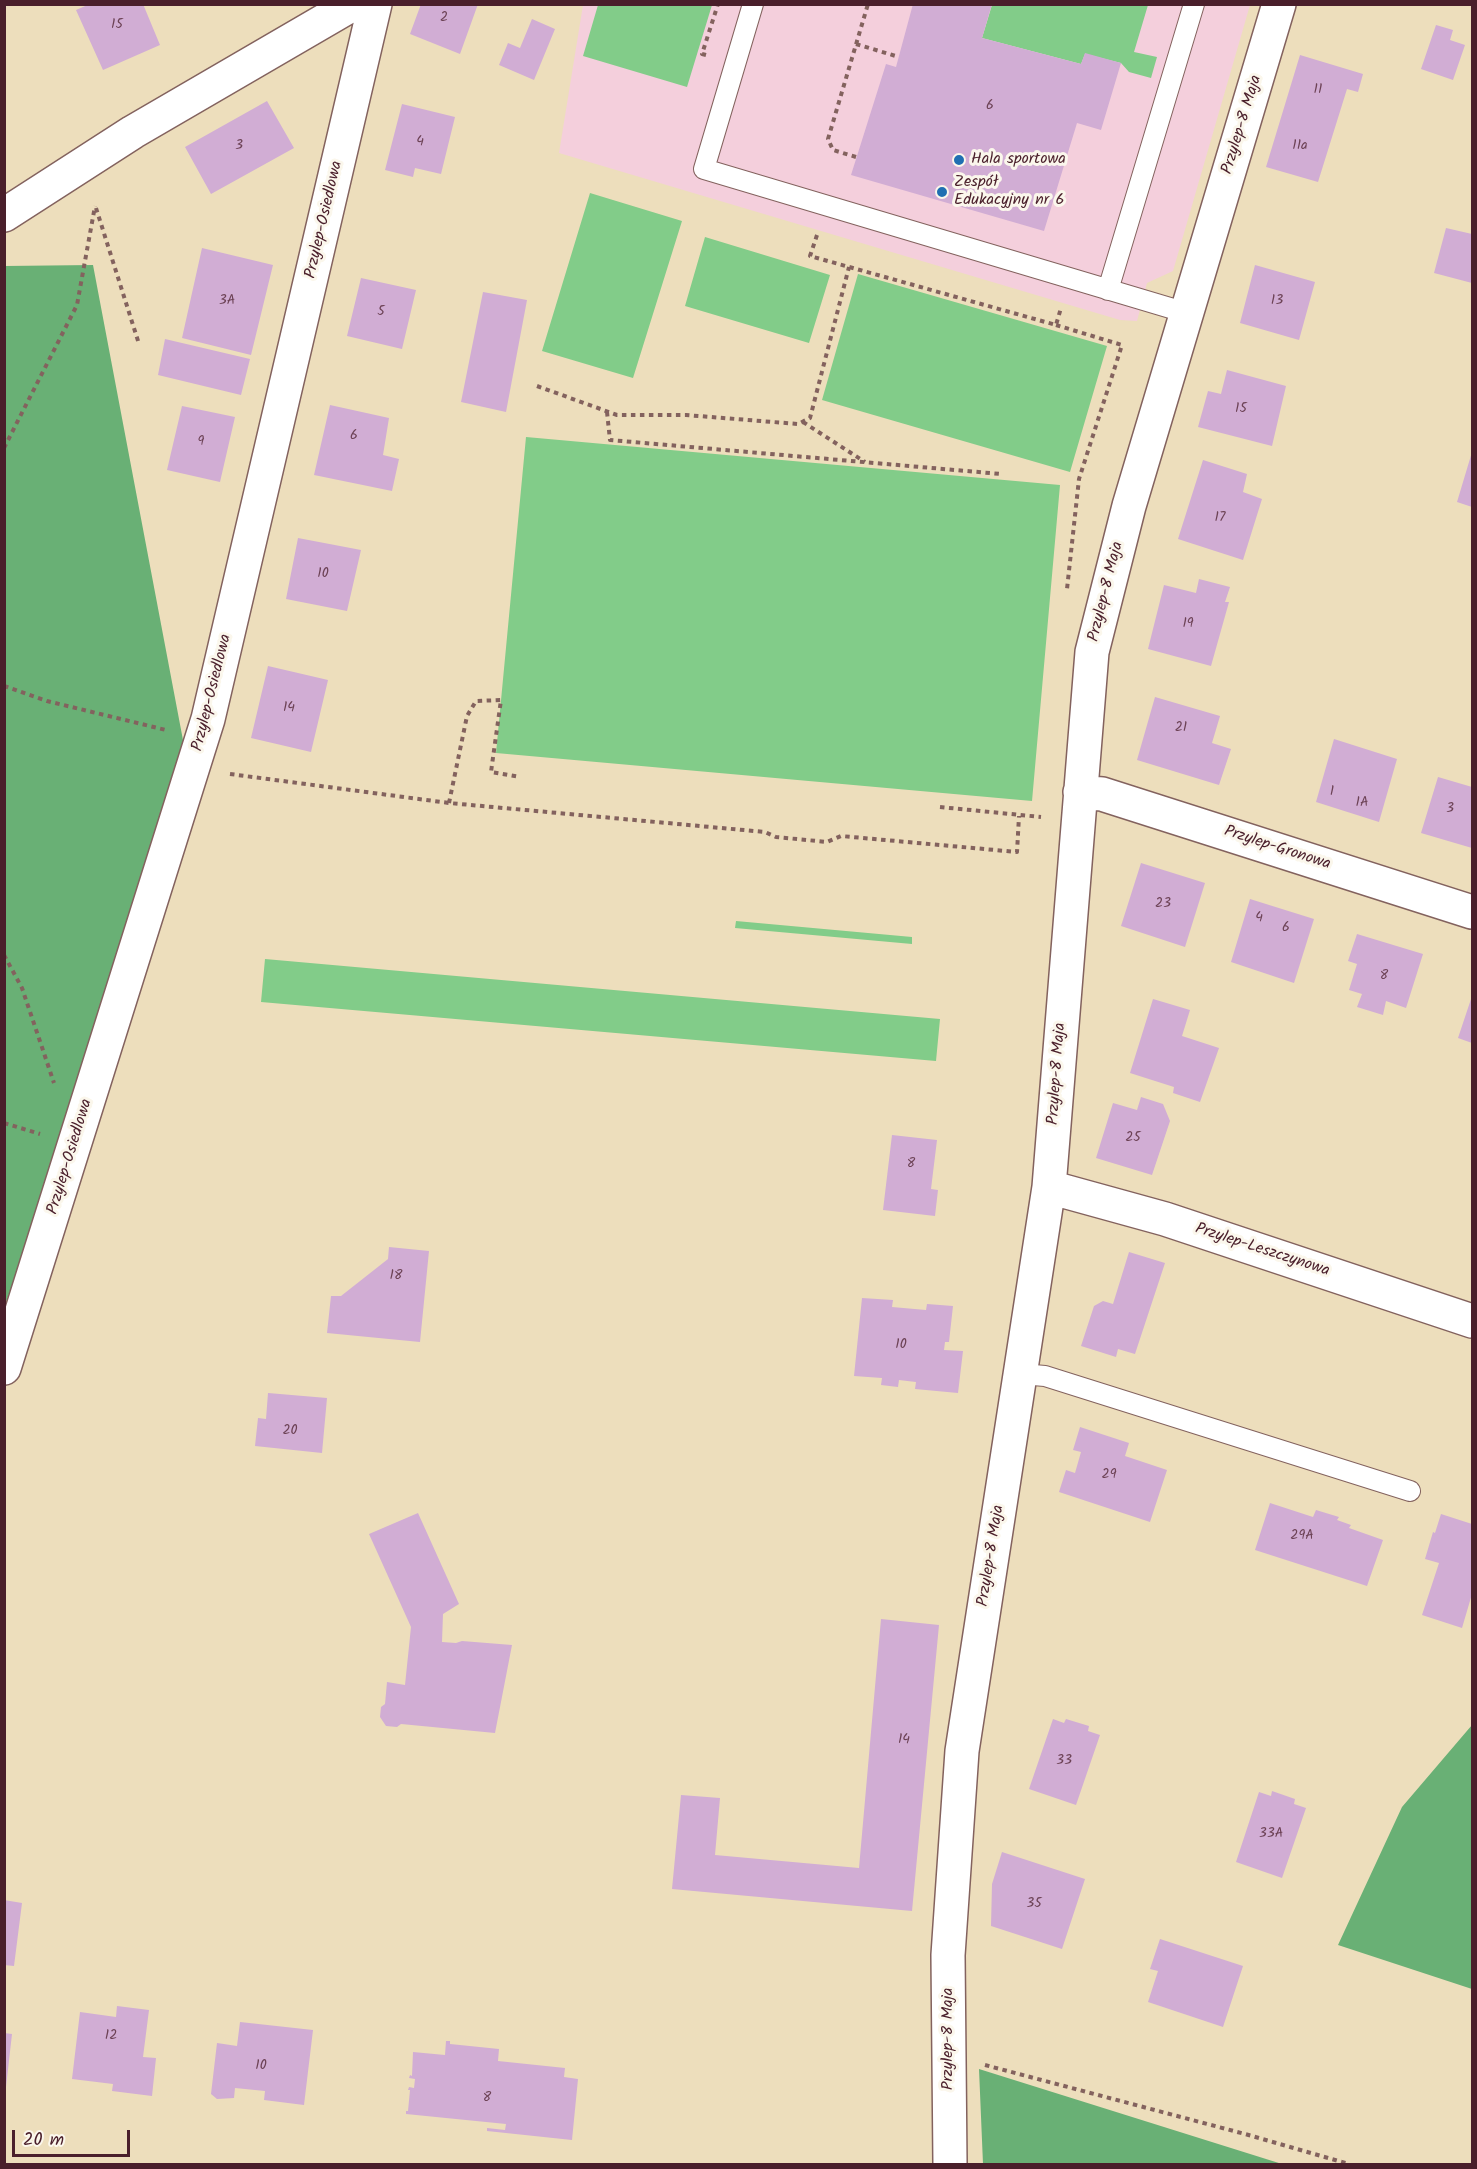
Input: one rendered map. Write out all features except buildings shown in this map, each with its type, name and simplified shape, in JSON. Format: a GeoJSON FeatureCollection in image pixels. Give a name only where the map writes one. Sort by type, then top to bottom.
{"type":"FeatureCollection","features":[{"type":"Feature","properties":{"kind":"street"},"geometry":{"type":"LineString","coordinates":[[4,215],[82,164],[353,4]]}},
{"type":"Feature","properties":{"kind":"street","name":"Przylep-Osiedlowa"},"geometry":{"type":"LineString","coordinates":[[4,1368],[198,754],[375,4]]}},
{"type":"Feature","properties":{"kind":"street","name":"Przylep-8 Maja"},"geometry":{"type":"LineString","coordinates":[[950,2164],[948,1955],[962,1750],[1049,1187],[1092,651],[1129,506],[1279,4]]}},
{"type":"Feature","properties":{"kind":"street","name":"Przylep-Gronowa"},"geometry":{"type":"LineString","coordinates":[[1080,792],[1102,794],[1473,912]]}},
{"type":"Feature","properties":{"kind":"street","name":"Przylep-Leszczynowa"},"geometry":{"type":"LineString","coordinates":[[1049,1187],[1165,1218],[1473,1321]]}},
{"type":"Feature","properties":{"kind":"lane"},"geometry":{"type":"LineString","coordinates":[[753,4],[704,169],[1187,314]]}},
{"type":"Feature","properties":{"kind":"lane"},"geometry":{"type":"LineString","coordinates":[[1108,290],[1194,4]]}},
{"type":"Feature","properties":{"kind":"lane"},"geometry":{"type":"LineString","coordinates":[[1021,1374],[1045,1376],[1410,1491]]}},
{"type":"Feature","properties":{"kind":"path"},"geometry":{"type":"LineString","coordinates":[[856,158],[834,150],[828,139],[868,4]]}},
{"type":"Feature","properties":{"kind":"path"},"geometry":{"type":"LineString","coordinates":[[856,44],[899,57]]}},
{"type":"Feature","properties":{"kind":"path"},"geometry":{"type":"LineString","coordinates":[[82,164],[139,344]]}},
{"type":"Feature","properties":{"kind":"path"},"geometry":{"type":"LineString","coordinates":[[4,448],[77,304],[95,206]]}},
{"type":"Feature","properties":{"kind":"path"},"geometry":{"type":"LineString","coordinates":[[825,206],[810,256],[1122,345],[1079,479],[1066,598]]}},
{"type":"Feature","properties":{"kind":"path"},"geometry":{"type":"LineString","coordinates":[[537,386],[617,415],[686,415],[798,424],[810,418],[849,267]]}},
{"type":"Feature","properties":{"kind":"path"},"geometry":{"type":"LineString","coordinates":[[1056,325],[1071,278]]}},
{"type":"Feature","properties":{"kind":"path"},"geometry":{"type":"LineString","coordinates":[[607,412],[610,440],[1001,474]]}},
{"type":"Feature","properties":{"kind":"path"},"geometry":{"type":"LineString","coordinates":[[802,421],[867,463]]}},
{"type":"Feature","properties":{"kind":"path"},"geometry":{"type":"LineString","coordinates":[[4,687],[198,754],[449,803],[765,832],[776,837],[827,842],[840,836],[1017,852],[1019,816]]}},
{"type":"Feature","properties":{"kind":"path"},"geometry":{"type":"LineString","coordinates":[[449,803],[466,716],[476,701],[501,700],[491,771],[520,777]]}},
{"type":"Feature","properties":{"kind":"path"},"geometry":{"type":"LineString","coordinates":[[940,807],[1041,818],[1042,812]]}},
{"type":"Feature","properties":{"kind":"path"},"geometry":{"type":"LineString","coordinates":[[4,955],[22,988],[56,1089]]}},
{"type":"Feature","properties":{"kind":"path"},"geometry":{"type":"LineString","coordinates":[[949,2056],[1245,2134],[1349,2164]]}},
{"type":"Feature","properties":{"kind":"shaded area","name":"Zespół Edukacyjny nr 6"},"geometry":{"type":"Polygon","coordinates":[[[583,5],[1250,5],[1173,271],[1147,283],[1137,321],[1120,320],[559,153],[583,5]]]}},
{"type":"Feature","properties":{"kind":"green space"},"geometry":{"type":"Polygon","coordinates":[[[598,5],[712,5],[687,87],[583,56],[598,5]]]}},
{"type":"Feature","properties":{"kind":"green space"},"geometry":{"type":"Polygon","coordinates":[[[992,5],[1148,5],[1134,52],[1157,57],[1151,78],[1129,72],[1121,63],[1085,54],[1081,64],[982,38],[992,5]]]}},
{"type":"Feature","properties":{"kind":"green space"},"geometry":{"type":"Polygon","coordinates":[[[590,193],[682,221],[633,378],[542,351],[590,193]]]}},
{"type":"Feature","properties":{"kind":"green space"},"geometry":{"type":"Polygon","coordinates":[[[705,237],[830,275],[809,343],[685,306],[705,237]]]}},
{"type":"Feature","properties":{"kind":"green space"},"geometry":{"type":"Polygon","coordinates":[[[93,265],[186,756],[62,1144],[5,1305],[5,266],[93,265]]]}},
{"type":"Feature","properties":{"kind":"green space"},"geometry":{"type":"Polygon","coordinates":[[[858,274],[1107,346],[1070,472],[822,400],[858,274]]]}},
{"type":"Feature","properties":{"kind":"green space"},"geometry":{"type":"Polygon","coordinates":[[[526,437],[1060,485],[1032,801],[496,753],[526,437]]]}},
{"type":"Feature","properties":{"kind":"green space"},"geometry":{"type":"Polygon","coordinates":[[[736,921],[912,937],[912,944],[735,928],[736,921]]]}},
{"type":"Feature","properties":{"kind":"green space"},"geometry":{"type":"Polygon","coordinates":[[[265,959],[940,1019],[936,1061],[261,1002],[265,959]]]}},
{"type":"Feature","properties":{"kind":"green space"},"geometry":{"type":"Polygon","coordinates":[[[1472,1725],[1472,1989],[1338,1945],[1402,1807],[1472,1725]]]}},
{"type":"Feature","properties":{"kind":"green space"},"geometry":{"type":"Polygon","coordinates":[[[979,2069],[1282,2164],[983,2164],[979,2069]]]}},
{"type":"Feature","properties":{"kind":"place","name":"Hala sportowa"},"geometry":{"type":"Point","coordinates":[959,160]}},
{"type":"Feature","properties":{"kind":"place","name":"Zespół Edukacyjny nr 6"},"geometry":{"type":"Point","coordinates":[942,192]}}]}
